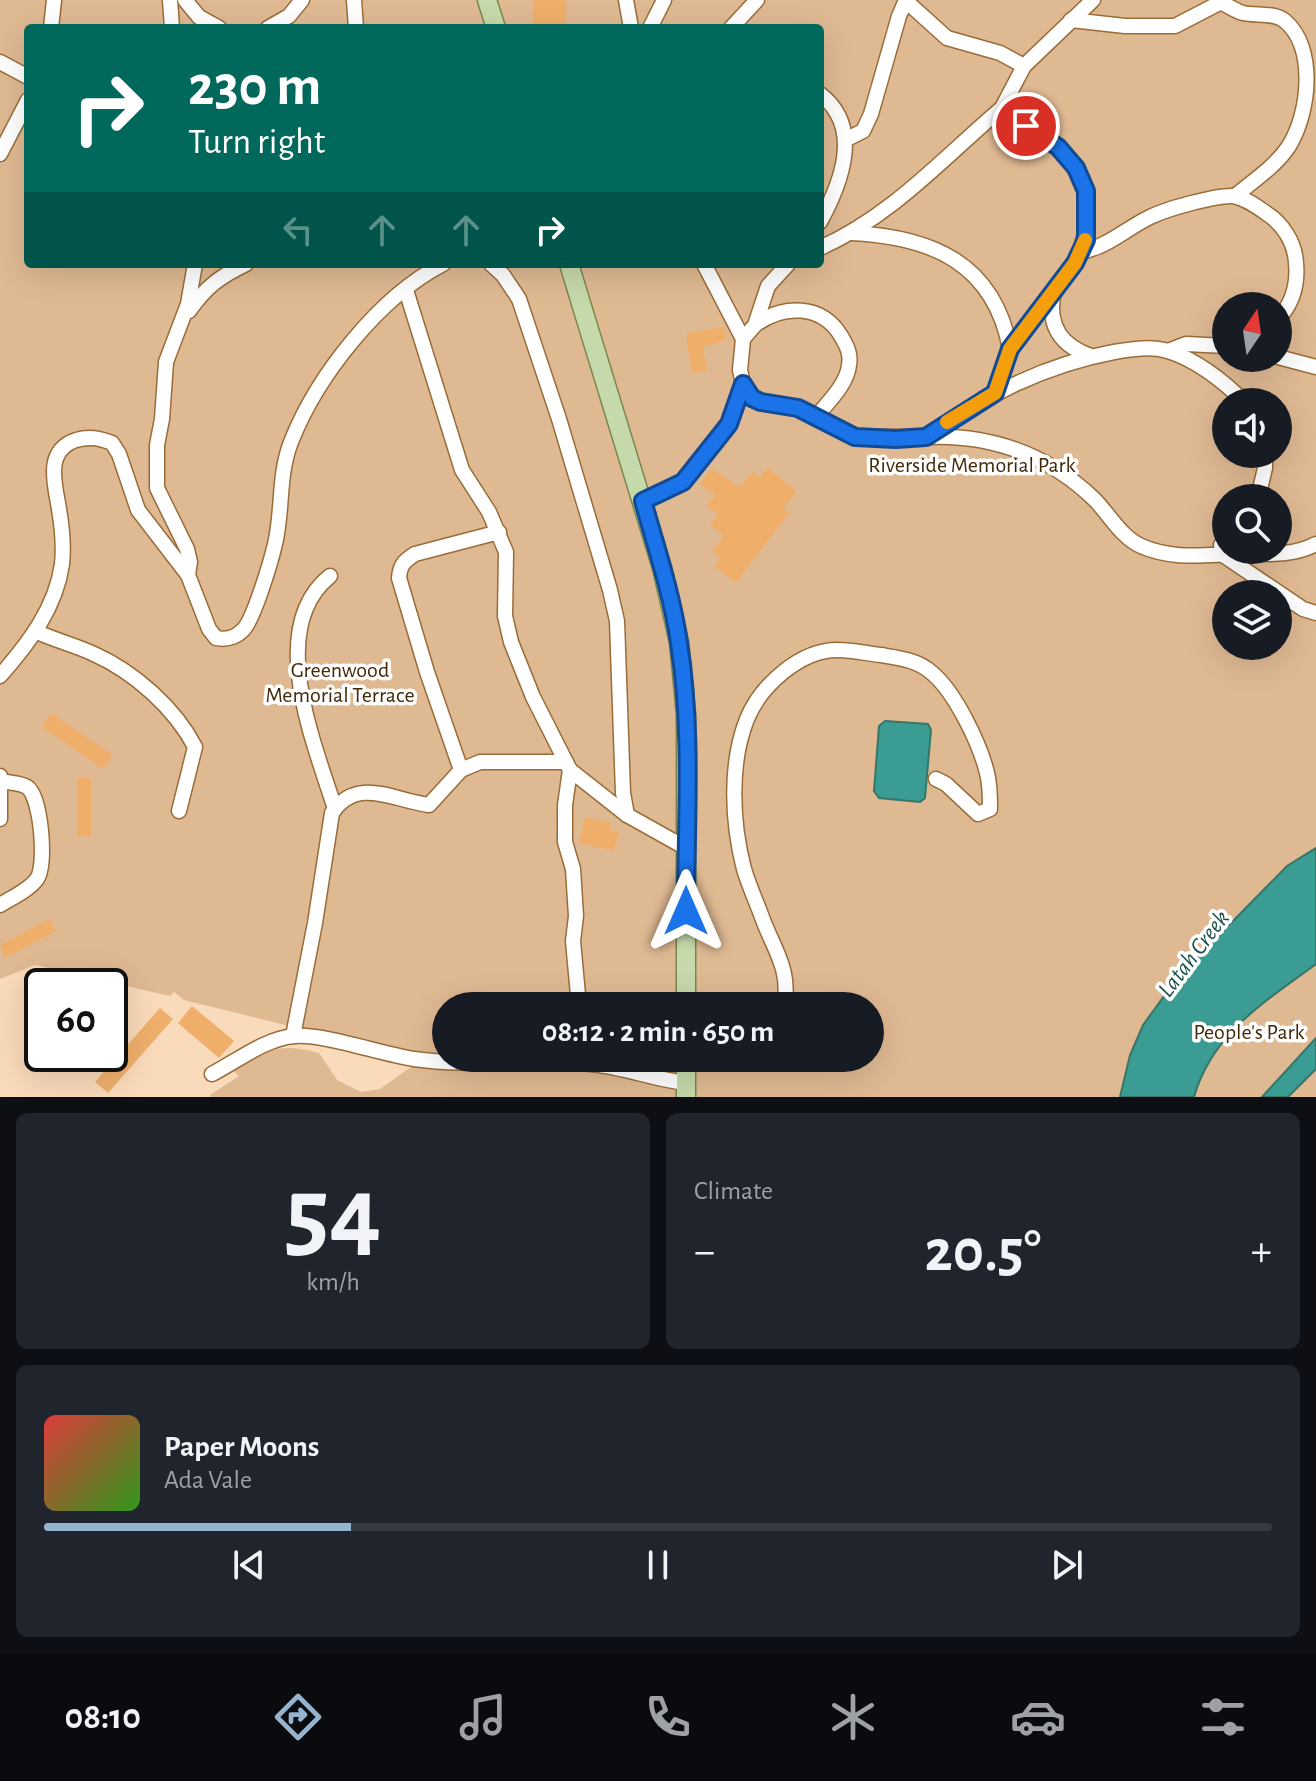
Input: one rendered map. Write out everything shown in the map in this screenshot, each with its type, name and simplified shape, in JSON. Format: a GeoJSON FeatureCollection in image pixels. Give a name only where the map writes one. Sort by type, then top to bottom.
{"type":"FeatureCollection","features":[{"type":"Feature","properties":{"kind":"main road"},"geometry":{"type":"LineString","coordinates":[[487,0],[495,24]]}},
{"type":"Feature","properties":{"kind":"main road"},"geometry":{"type":"LineString","coordinates":[[570,268],[643,501],[679,642],[686,714],[686,992]]}},
{"type":"Feature","properties":{"kind":"lane"},"geometry":{"type":"LineString","coordinates":[[51,24],[54,0]]}},
{"type":"Feature","properties":{"kind":"lane"},"geometry":{"type":"LineString","coordinates":[[170,0],[172,24]]}},
{"type":"Feature","properties":{"kind":"lane"},"geometry":{"type":"LineString","coordinates":[[185,0],[199,17],[212,24]]}},
{"type":"Feature","properties":{"kind":"lane"},"geometry":{"type":"LineString","coordinates":[[275,24],[289,16],[302,0]]}},
{"type":"Feature","properties":{"kind":"lane"},"geometry":{"type":"LineString","coordinates":[[354,0],[356,24]]}},
{"type":"Feature","properties":{"kind":"lane"},"geometry":{"type":"LineString","coordinates":[[626,0],[630,24]]}},
{"type":"Feature","properties":{"kind":"lane"},"geometry":{"type":"LineString","coordinates":[[652,24],[664,0]]}},
{"type":"Feature","properties":{"kind":"lane"},"geometry":{"type":"LineString","coordinates":[[735,24],[757,0]]}},
{"type":"Feature","properties":{"kind":"lane"},"geometry":{"type":"LineString","coordinates":[[824,246],[852,233],[936,170],[1002,108],[1024,66],[1093,0]]}},
{"type":"Feature","properties":{"kind":"lane"},"geometry":{"type":"LineString","coordinates":[[847,139],[863,131],[871,114],[906,1],[947,38],[1000,53],[1024,66]]}},
{"type":"Feature","properties":{"kind":"lane"},"geometry":{"type":"LineString","coordinates":[[1071,20],[1125,26],[1175,26],[1223,1],[1242,13],[1282,18],[1301,35],[1309,77],[1301,115],[1289,146],[1264,173],[1235,196],[1213,198],[1152,216],[1104,243],[1080,252]]}},
{"type":"Feature","properties":{"kind":"lane"},"geometry":{"type":"LineString","coordinates":[[0,62],[24,75]]}},
{"type":"Feature","properties":{"kind":"lane"},"geometry":{"type":"LineString","coordinates":[[824,97],[831,103],[847,139],[841,177],[824,213]]}},
{"type":"Feature","properties":{"kind":"lane"},"geometry":{"type":"LineString","coordinates":[[0,154],[24,108]]}},
{"type":"Feature","properties":{"kind":"lane"},"geometry":{"type":"LineString","coordinates":[[995,393],[1010,349],[1080,252],[1086,240],[1087,218],[1086,191],[1076,168],[1058,147],[1002,108]]}},
{"type":"Feature","properties":{"kind":"lane"},"geometry":{"type":"LineString","coordinates":[[1235,196],[1277,220],[1287,235],[1296,258],[1297,281],[1292,298]]}},
{"type":"Feature","properties":{"kind":"lane"},"geometry":{"type":"LineString","coordinates":[[852,233],[899,236],[937,248],[954,260],[974,276],[992,299],[1005,322],[1010,349]]}},
{"type":"Feature","properties":{"kind":"lane"},"geometry":{"type":"LineString","coordinates":[[188,575],[190,562],[187,549],[157,488],[156,466],[166,362],[184,318],[194,268]]}},
{"type":"Feature","properties":{"kind":"lane"},"geometry":{"type":"LineString","coordinates":[[184,318],[200,295],[220,276],[237,268]]}},
{"type":"Feature","properties":{"kind":"lane"},"geometry":{"type":"LineString","coordinates":[[0,676],[26,646],[57,587],[63,541],[53,475],[59,450],[88,437],[112,443],[119,454],[138,510],[188,575],[209,629],[216,638],[232,638],[245,628],[275,543],[281,483],[289,447],[298,425],[345,349],[406,290],[435,268]]}},
{"type":"Feature","properties":{"kind":"lane"},"geometry":{"type":"LineString","coordinates":[[495,268],[519,299],[610,590],[617,621],[623,793],[627,815]]}},
{"type":"Feature","properties":{"kind":"lane"},"geometry":{"type":"LineString","coordinates":[[706,268],[743,339]]}},
{"type":"Feature","properties":{"kind":"lane"},"geometry":{"type":"LineString","coordinates":[[755,325],[768,286],[784,268]]}},
{"type":"Feature","properties":{"kind":"lane"},"geometry":{"type":"LineString","coordinates":[[406,290],[462,470],[499,532],[506,552],[505,616],[511,642],[533,697],[568,766],[627,815],[686,848]]}},
{"type":"Feature","properties":{"kind":"lane"},"geometry":{"type":"LineString","coordinates":[[1054,292],[1052,321],[1057,333],[1067,344],[1091,356]]}},
{"type":"Feature","properties":{"kind":"lane"},"geometry":{"type":"LineString","coordinates":[[643,501],[683,482],[729,424],[743,384],[740,354],[743,339],[755,325],[780,312],[795,309],[827,319],[848,348],[850,367],[845,379],[816,417]]}},
{"type":"Feature","properties":{"kind":"lane"},"geometry":{"type":"LineString","coordinates":[[1168,351],[1186,344],[1212,345]]}},
{"type":"Feature","properties":{"kind":"lane"},"geometry":{"type":"LineString","coordinates":[[926,437],[995,393],[1057,366],[1136,347],[1168,351],[1186,359],[1228,388]]}},
{"type":"Feature","properties":{"kind":"lane"},"geometry":{"type":"LineString","coordinates":[[1292,361],[1316,367]]}},
{"type":"Feature","properties":{"kind":"lane"},"geometry":{"type":"LineString","coordinates":[[743,384],[752,398],[789,405],[855,437],[978,438],[1014,448],[1059,471],[1141,546],[1191,557],[1212,551]]}},
{"type":"Feature","properties":{"kind":"lane"},"geometry":{"type":"LineString","coordinates":[[461,770],[427,672],[399,578],[400,569],[404,560],[415,554],[499,532]]}},
{"type":"Feature","properties":{"kind":"lane"},"geometry":{"type":"LineString","coordinates":[[1292,552],[1316,544]]}},
{"type":"Feature","properties":{"kind":"lane"},"geometry":{"type":"LineString","coordinates":[[1245,564],[1303,609],[1316,613]]}},
{"type":"Feature","properties":{"kind":"lane"},"geometry":{"type":"LineString","coordinates":[[330,576],[312,597],[305,614],[297,675],[335,809]]}},
{"type":"Feature","properties":{"kind":"lane"},"geometry":{"type":"LineString","coordinates":[[35,631],[113,663],[184,726],[195,747],[179,811]]}},
{"type":"Feature","properties":{"kind":"lane"},"geometry":{"type":"LineString","coordinates":[[787,992],[788,986],[780,960],[744,871],[736,812],[739,753],[747,720],[758,701],[772,682],[812,655],[837,650],[910,660],[931,672],[949,692],[969,729],[987,772],[990,809],[978,814],[946,784],[936,779]]}},
{"type":"Feature","properties":{"kind":"lane"},"geometry":{"type":"LineString","coordinates":[[293,1036],[335,809],[351,794],[367,792],[429,805],[461,770],[480,762],[568,766]]}},
{"type":"Feature","properties":{"kind":"lane"},"geometry":{"type":"LineString","coordinates":[[568,766],[565,842],[573,869],[576,916],[573,941],[578,992]]}},
{"type":"Feature","properties":{"kind":"lane"},"geometry":{"type":"LineString","coordinates":[[0,819],[1,779],[27,787],[33,795],[43,839],[38,879],[0,905]]}},
{"type":"Feature","properties":{"kind":"lane"},"geometry":{"type":"LineString","coordinates":[[212,1074],[271,1042],[293,1036],[313,1037],[416,1059],[432,1059]]}},
{"type":"Feature","properties":{"kind":"lane"},"geometry":{"type":"LineString","coordinates":[[633,1072],[686,1090]]}},
{"type":"Feature","properties":{"kind":"green space"},"geometry":{"type":"Polygon","coordinates":[[[0,0],[1316,0],[1316,848],[1287,866],[1204,949],[1130,1055],[1120,1097],[212,1097],[210,1095],[239,1076],[233,1070],[265,1053],[283,1048],[319,1053],[337,1080],[361,1092],[380,1089],[411,1067],[432,1067],[432,1072],[884,1072],[884,992],[432,992],[432,1061],[184,1000],[174,992],[170,996],[128,986],[128,968],[48,968],[35,965],[0,979],[0,0]]]}},
{"type":"Feature","properties":{"kind":"green space","name":"People's Park"},"geometry":{"type":"Polygon","coordinates":[[[1316,867],[1316,1097],[1148,1097],[1316,867]]]}},
{"type":"Feature","properties":{"kind":"water"},"geometry":{"type":"Polygon","coordinates":[[[885,721],[928,724],[931,730],[925,798],[920,802],[879,798],[874,791],[879,726],[885,721]]]}},
{"type":"Feature","properties":{"kind":"water"},"geometry":{"type":"Polygon","coordinates":[[[1316,848],[1316,964],[1260,1005],[1227,1037],[1202,1074],[1194,1097],[1120,1097],[1130,1055],[1143,1025],[1178,977],[1287,866],[1316,848]]]}},
{"type":"Feature","properties":{"kind":"water"},"geometry":{"type":"Polygon","coordinates":[[[1316,1038],[1316,1069],[1288,1097],[1262,1097],[1316,1038]]]}},
{"type":"Feature","properties":{"kind":"building"},"geometry":{"type":"Polygon","coordinates":[[[533,0],[566,0],[566,24],[533,24],[533,0]]]}},
{"type":"Feature","properties":{"kind":"building"},"geometry":{"type":"Polygon","coordinates":[[[724,327],[727,340],[703,347],[707,370],[692,373],[686,333],[724,327]]]}},
{"type":"Feature","properties":{"kind":"building"},"geometry":{"type":"Polygon","coordinates":[[[768,468],[797,491],[783,508],[789,513],[736,583],[714,566],[720,558],[712,552],[724,536],[710,525],[718,515],[707,506],[715,495],[700,484],[712,469],[740,487],[752,472],[759,478],[768,468]]]}},
{"type":"Feature","properties":{"kind":"building"},"geometry":{"type":"Polygon","coordinates":[[[51,713],[113,755],[103,769],[42,727],[51,713]]]}},
{"type":"Feature","properties":{"kind":"building"},"geometry":{"type":"Polygon","coordinates":[[[77,778],[91,778],[91,836],[77,836],[77,778]]]}},
{"type":"Feature","properties":{"kind":"building"},"geometry":{"type":"Polygon","coordinates":[[[585,817],[611,823],[610,830],[619,832],[614,851],[579,843],[585,817]]]}},
{"type":"Feature","properties":{"kind":"building"},"geometry":{"type":"Polygon","coordinates":[[[49,919],[56,931],[5,958],[0,945],[49,919]]]}},
{"type":"Feature","properties":{"kind":"building"},"geometry":{"type":"Polygon","coordinates":[[[192,1006],[234,1041],[219,1058],[178,1023],[192,1006]]]}},
{"type":"Feature","properties":{"kind":"building"},"geometry":{"type":"Polygon","coordinates":[[[160,1008],[173,1019],[128,1070],[128,1044],[160,1008]]]}},
{"type":"Feature","properties":{"kind":"building"},"geometry":{"type":"Polygon","coordinates":[[[104,1072],[126,1072],[108,1093],[95,1082],[104,1072]]]}},
{"type":"Feature","properties":{"kind":"slow traffic"},"geometry":{"type":"LineString","coordinates":[[947,422],[995,393],[1010,349],[1075,263],[1085,240]]}},
{"type":"Feature","properties":{"kind":"route"},"geometry":{"type":"LineString","coordinates":[[686,911],[686,714],[679,642],[643,501],[683,482],[729,424],[743,384],[752,398],[798,408],[855,437],[896,439],[926,437],[995,393],[1010,349],[1075,263],[1086,240],[1086,191],[1076,168],[1058,147],[1026,126]]}},
{"type":"Feature","properties":{"kind":"park label","name":"Riverside Memorial Park"},"geometry":{"type":"Point","coordinates":[972,465]}},
{"type":"Feature","properties":{"kind":"park label","name":"Greenwood Memorial Terrace"},"geometry":{"type":"Point","coordinates":[340,682]}},
{"type":"Feature","properties":{"kind":"water label","name":"Latah Creek"},"geometry":{"type":"Point","coordinates":[1194,954]}}]}
